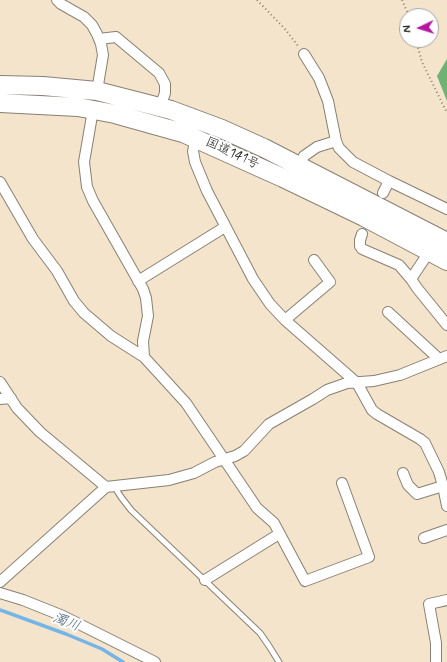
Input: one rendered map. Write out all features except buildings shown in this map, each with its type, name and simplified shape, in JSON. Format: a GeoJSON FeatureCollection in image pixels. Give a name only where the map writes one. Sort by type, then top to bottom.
{"type":"FeatureCollection","features":[{"type":"Feature","properties":{"kind":"highway","name":"国道141号"},"geometry":{"type":"LineString","coordinates":[[0,85],[43,86],[97,91],[160,107],[222,129],[299,166],[447,242]]}},
{"type":"Feature","properties":{"kind":"highway","name":"国道141号"},"geometry":{"type":"LineString","coordinates":[[0,103],[78,107],[155,124],[183,133],[337,204],[447,261]]}},
{"type":"Feature","properties":{"kind":"street"},"geometry":{"type":"LineString","coordinates":[[57,0],[61,4],[84,17],[92,25],[99,39],[103,55],[97,91]]}},
{"type":"Feature","properties":{"kind":"street"},"geometry":{"type":"LineString","coordinates":[[99,39],[116,37],[158,73],[165,84],[165,93],[160,107]]}},
{"type":"Feature","properties":{"kind":"street"},"geometry":{"type":"LineString","coordinates":[[304,54],[319,78],[328,101],[336,142],[339,148],[353,162],[447,209]]}},
{"type":"Feature","properties":{"kind":"street"},"geometry":{"type":"LineString","coordinates":[[93,110],[84,162],[87,187],[93,201],[145,293],[148,316],[143,340],[144,357]]}},
{"type":"Feature","properties":{"kind":"street"},"geometry":{"type":"LineString","coordinates":[[196,138],[193,151],[195,162],[206,191],[253,279],[270,304],[285,320],[357,382],[372,410],[425,443],[439,472],[447,506]]}},
{"type":"Feature","properties":{"kind":"street"},"geometry":{"type":"LineString","coordinates":[[299,166],[304,156],[317,147],[336,142]]}},
{"type":"Feature","properties":{"kind":"street"},"geometry":{"type":"LineString","coordinates":[[383,193],[389,181]]}},
{"type":"Feature","properties":{"kind":"street"},"geometry":{"type":"LineString","coordinates":[[0,182],[33,239],[57,271],[74,301],[84,313],[106,332],[144,357],[186,403],[257,508],[274,523],[305,581],[369,557],[342,483]]}},
{"type":"Feature","properties":{"kind":"street"},"geometry":{"type":"LineString","coordinates":[[138,281],[225,228]]}},
{"type":"Feature","properties":{"kind":"street"},"geometry":{"type":"LineString","coordinates":[[362,234],[360,240],[362,250],[399,265],[447,325]]}},
{"type":"Feature","properties":{"kind":"street"},"geometry":{"type":"LineString","coordinates":[[411,279],[429,252]]}},
{"type":"Feature","properties":{"kind":"street"},"geometry":{"type":"LineString","coordinates":[[285,320],[330,282],[314,260]]}},
{"type":"Feature","properties":{"kind":"street"},"geometry":{"type":"LineString","coordinates":[[0,582],[110,486],[169,480],[194,473],[244,451],[269,424],[327,390],[347,384],[357,382],[374,382],[400,375],[443,358],[388,312]]}},
{"type":"Feature","properties":{"kind":"street"},"geometry":{"type":"LineString","coordinates":[[0,382],[17,408],[40,432],[110,486]]}},
{"type":"Feature","properties":{"kind":"street"},"geometry":{"type":"LineString","coordinates":[[0,399],[10,398]]}},
{"type":"Feature","properties":{"kind":"street"},"geometry":{"type":"LineString","coordinates":[[404,473],[408,485],[417,494],[443,486]]}},
{"type":"Feature","properties":{"kind":"street"},"geometry":{"type":"LineString","coordinates":[[424,538],[447,530]]}},
{"type":"Feature","properties":{"kind":"street"},"geometry":{"type":"LineString","coordinates":[[205,580],[279,534]]}},
{"type":"Feature","properties":{"kind":"street"},"geometry":{"type":"LineString","coordinates":[[0,592],[63,616],[155,662]]}},
{"type":"Feature","properties":{"kind":"street"},"geometry":{"type":"LineString","coordinates":[[436,662],[436,643],[429,604],[447,600]]}},
{"type":"Feature","properties":{"kind":"lane"},"geometry":{"type":"LineString","coordinates":[[110,486],[131,510],[260,633],[270,646],[279,662]]}},
{"type":"Feature","properties":{"kind":"path"},"geometry":{"type":"LineString","coordinates":[[257,0],[285,29],[304,54]]}},
{"type":"Feature","properties":{"kind":"path"},"geometry":{"type":"LineString","coordinates":[[418,48],[422,62],[447,113]]}},
{"type":"Feature","properties":{"kind":"green space"},"geometry":{"type":"Polygon","coordinates":[[[447,59],[447,101],[437,76],[447,59]]]}},
{"type":"Feature","properties":{"kind":"waterway","name":"濁川"},"geometry":{"type":"LineString","coordinates":[[0,610],[102,649],[123,662]]}}]}
